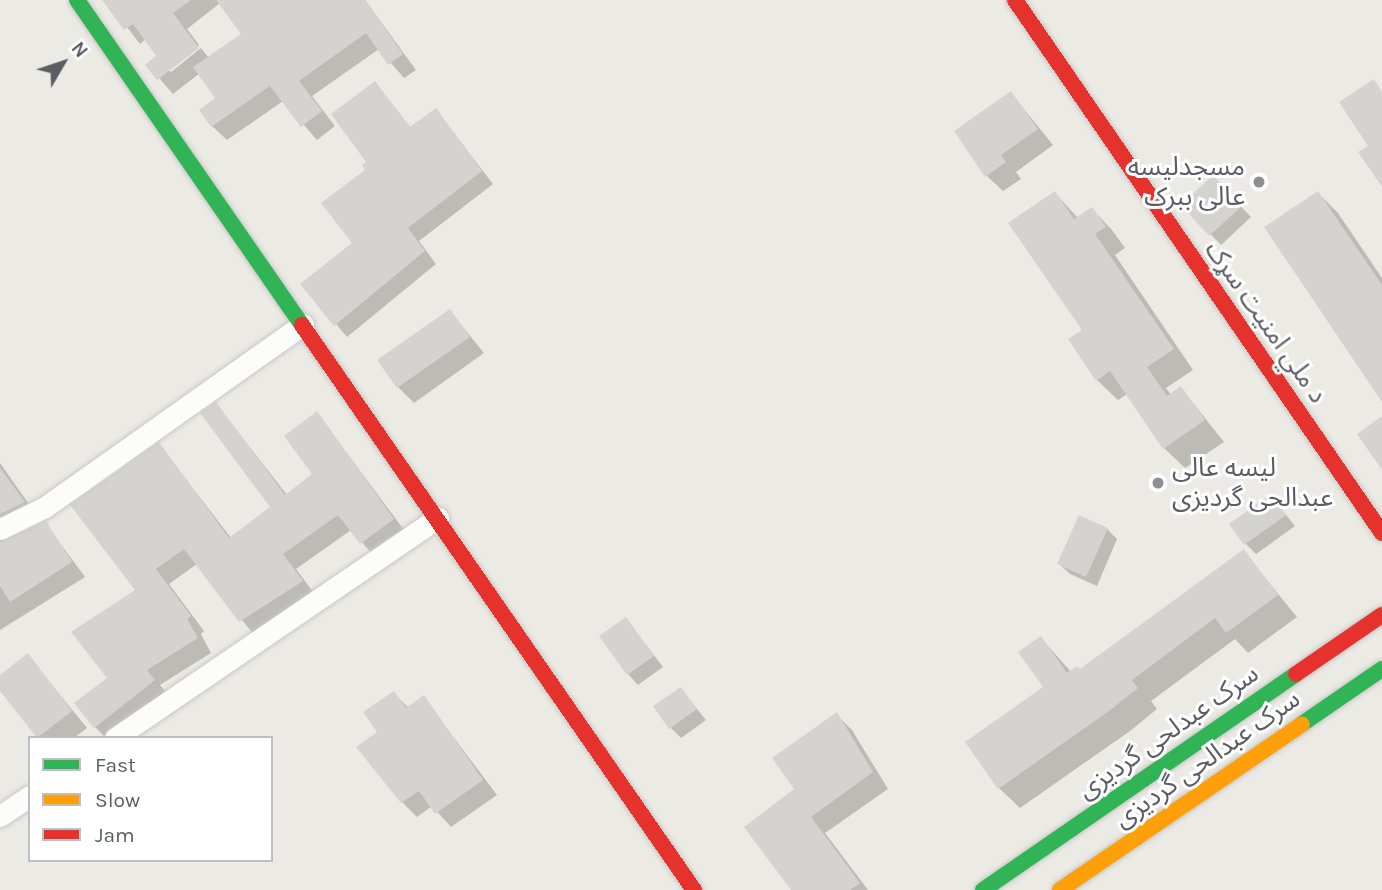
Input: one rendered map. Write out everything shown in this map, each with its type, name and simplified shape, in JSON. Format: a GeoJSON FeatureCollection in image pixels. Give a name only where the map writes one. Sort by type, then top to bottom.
{"type":"FeatureCollection","features":[{"type":"Feature","properties":{"kind":"street"},"geometry":{"type":"LineString","coordinates":[[77,0],[694,890]]}},
{"type":"Feature","properties":{"kind":"street","name":"د ملي امنیت سړک"},"geometry":{"type":"LineString","coordinates":[[1015,0],[1382,533]]}},
{"type":"Feature","properties":{"kind":"street"},"geometry":{"type":"LineString","coordinates":[[0,529],[45,507],[303,324]]}},
{"type":"Feature","properties":{"kind":"street"},"geometry":{"type":"LineString","coordinates":[[118,736],[438,519]]}},
{"type":"Feature","properties":{"kind":"street","name":"سرک عبدلحی گردیزی"},"geometry":{"type":"LineString","coordinates":[[983,890],[1382,615]]}},
{"type":"Feature","properties":{"kind":"street","name":"سرک عبدالحی گردیزی"},"geometry":{"type":"LineString","coordinates":[[1060,890],[1382,669]]}},
{"type":"Feature","properties":{"kind":"street"},"geometry":{"type":"LineString","coordinates":[[0,816],[28,797]]}},
{"type":"Feature","properties":{"kind":"building"},"geometry":{"type":"Polygon","coordinates":[[[102,0],[191,0],[173,13],[199,48],[157,80],[145,65],[156,56],[133,24],[124,30],[102,0]]]}},
{"type":"Feature","properties":{"kind":"building"},"geometry":{"type":"Polygon","coordinates":[[[216,0],[365,0],[403,54],[388,65],[366,33],[299,81],[322,111],[301,127],[270,86],[211,127],[199,110],[215,98],[193,67],[241,34],[216,0]]]}},
{"type":"Feature","properties":{"kind":"building"},"geometry":{"type":"Polygon","coordinates":[[[1374,79],[1382,92],[1382,187],[1358,152],[1368,146],[1339,102],[1374,79]]]}},
{"type":"Feature","properties":{"kind":"building"},"geometry":{"type":"Polygon","coordinates":[[[375,81],[410,127],[436,108],[482,171],[408,228],[425,251],[334,326],[300,284],[352,243],[321,203],[365,170],[362,165],[366,162],[331,114],[375,81]]]}},
{"type":"Feature","properties":{"kind":"building"},"geometry":{"type":"Polygon","coordinates":[[[1011,91],[1038,129],[1001,155],[1006,162],[985,177],[954,131],[1011,91]]]}},
{"type":"Feature","properties":{"kind":"building"},"geometry":{"type":"Polygon","coordinates":[[[1213,175],[1242,206],[1209,236],[1181,205],[1213,175]]]}},
{"type":"Feature","properties":{"kind":"building"},"geometry":{"type":"Polygon","coordinates":[[[1055,191],[1074,219],[1092,207],[1106,227],[1095,234],[1174,349],[1147,367],[1167,396],[1181,386],[1205,420],[1163,449],[1110,371],[1096,381],[1068,339],[1082,330],[1008,223],[1055,191]]]}},
{"type":"Feature","properties":{"kind":"building"},"geometry":{"type":"Polygon","coordinates":[[[1318,191],[1382,285],[1382,402],[1264,227],[1318,191]]]}},
{"type":"Feature","properties":{"kind":"building"},"geometry":{"type":"Polygon","coordinates":[[[450,309],[470,337],[397,388],[377,360],[450,309]]]}},
{"type":"Feature","properties":{"kind":"building"},"geometry":{"type":"Polygon","coordinates":[[[216,402],[285,495],[312,474],[284,436],[317,411],[394,519],[360,544],[338,515],[283,554],[303,581],[239,622],[184,549],[156,569],[191,616],[187,619],[198,638],[147,670],[155,680],[94,728],[74,703],[107,678],[71,632],[135,590],[70,505],[159,442],[229,538],[270,507],[200,413],[216,402]]]}},
{"type":"Feature","properties":{"kind":"building"},"geometry":{"type":"Polygon","coordinates":[[[1382,416],[1382,470],[1357,434],[1382,416]]]}},
{"type":"Feature","properties":{"kind":"building"},"geometry":{"type":"Polygon","coordinates":[[[0,468],[25,502],[0,514],[0,468]]]}},
{"type":"Feature","properties":{"kind":"building"},"geometry":{"type":"Polygon","coordinates":[[[1271,494],[1286,515],[1244,545],[1229,524],[1271,494]]]}},
{"type":"Feature","properties":{"kind":"building"},"geometry":{"type":"Polygon","coordinates":[[[1079,515],[1108,528],[1086,577],[1057,564],[1079,515]]]}},
{"type":"Feature","properties":{"kind":"building"},"geometry":{"type":"Polygon","coordinates":[[[46,521],[72,562],[10,602],[0,586],[0,542],[46,521]]]}},
{"type":"Feature","properties":{"kind":"building"},"geometry":{"type":"Polygon","coordinates":[[[1244,549],[1278,595],[1226,633],[1215,618],[1132,680],[1138,688],[1109,711],[998,789],[965,742],[1043,687],[1018,652],[1041,636],[1067,673],[1077,666],[1080,669],[1244,549]]]}},
{"type":"Feature","properties":{"kind":"building"},"geometry":{"type":"Polygon","coordinates":[[[626,617],[654,656],[627,675],[599,636],[626,617]]]}},
{"type":"Feature","properties":{"kind":"building"},"geometry":{"type":"Polygon","coordinates":[[[28,653],[72,711],[40,736],[35,736],[0,691],[0,675],[28,653]]]}},
{"type":"Feature","properties":{"kind":"building"},"geometry":{"type":"Polygon","coordinates":[[[681,687],[697,709],[669,729],[653,706],[681,687]]]}},
{"type":"Feature","properties":{"kind":"building"},"geometry":{"type":"Polygon","coordinates":[[[394,691],[406,708],[424,695],[483,780],[435,814],[419,791],[401,803],[356,747],[377,732],[363,712],[394,691]]]}},
{"type":"Feature","properties":{"kind":"building"},"geometry":{"type":"Polygon","coordinates":[[[837,712],[873,772],[811,817],[860,883],[850,890],[791,890],[744,827],[794,789],[772,758],[837,712]]]}},
{"type":"Feature","properties":{"kind":"traffic: fast"},"geometry":{"type":"LineString","coordinates":[[77,0],[302,325]]}},
{"type":"Feature","properties":{"kind":"traffic: fast"},"geometry":{"type":"LineString","coordinates":[[1302,724],[1382,669]]}},
{"type":"Feature","properties":{"kind":"traffic: fast"},"geometry":{"type":"LineString","coordinates":[[983,890],[1296,674]]}},
{"type":"Feature","properties":{"kind":"traffic: slow"},"geometry":{"type":"LineString","coordinates":[[1060,890],[1302,724]]}},
{"type":"Feature","properties":{"kind":"traffic: jam"},"geometry":{"type":"LineString","coordinates":[[1015,0],[1382,533]]}},
{"type":"Feature","properties":{"kind":"traffic: jam"},"geometry":{"type":"LineString","coordinates":[[302,325],[694,890]]}},
{"type":"Feature","properties":{"kind":"traffic: jam"},"geometry":{"type":"LineString","coordinates":[[1296,674],[1382,615]]}},
{"type":"Feature","properties":{"kind":"place","name":"مسجدلیسه عالی ببرک"},"geometry":{"type":"Point","coordinates":[1259,182]}},
{"type":"Feature","properties":{"kind":"place","name":"لیسه عالی عبدالحی گردیزی"},"geometry":{"type":"Point","coordinates":[1158,483]}}]}
